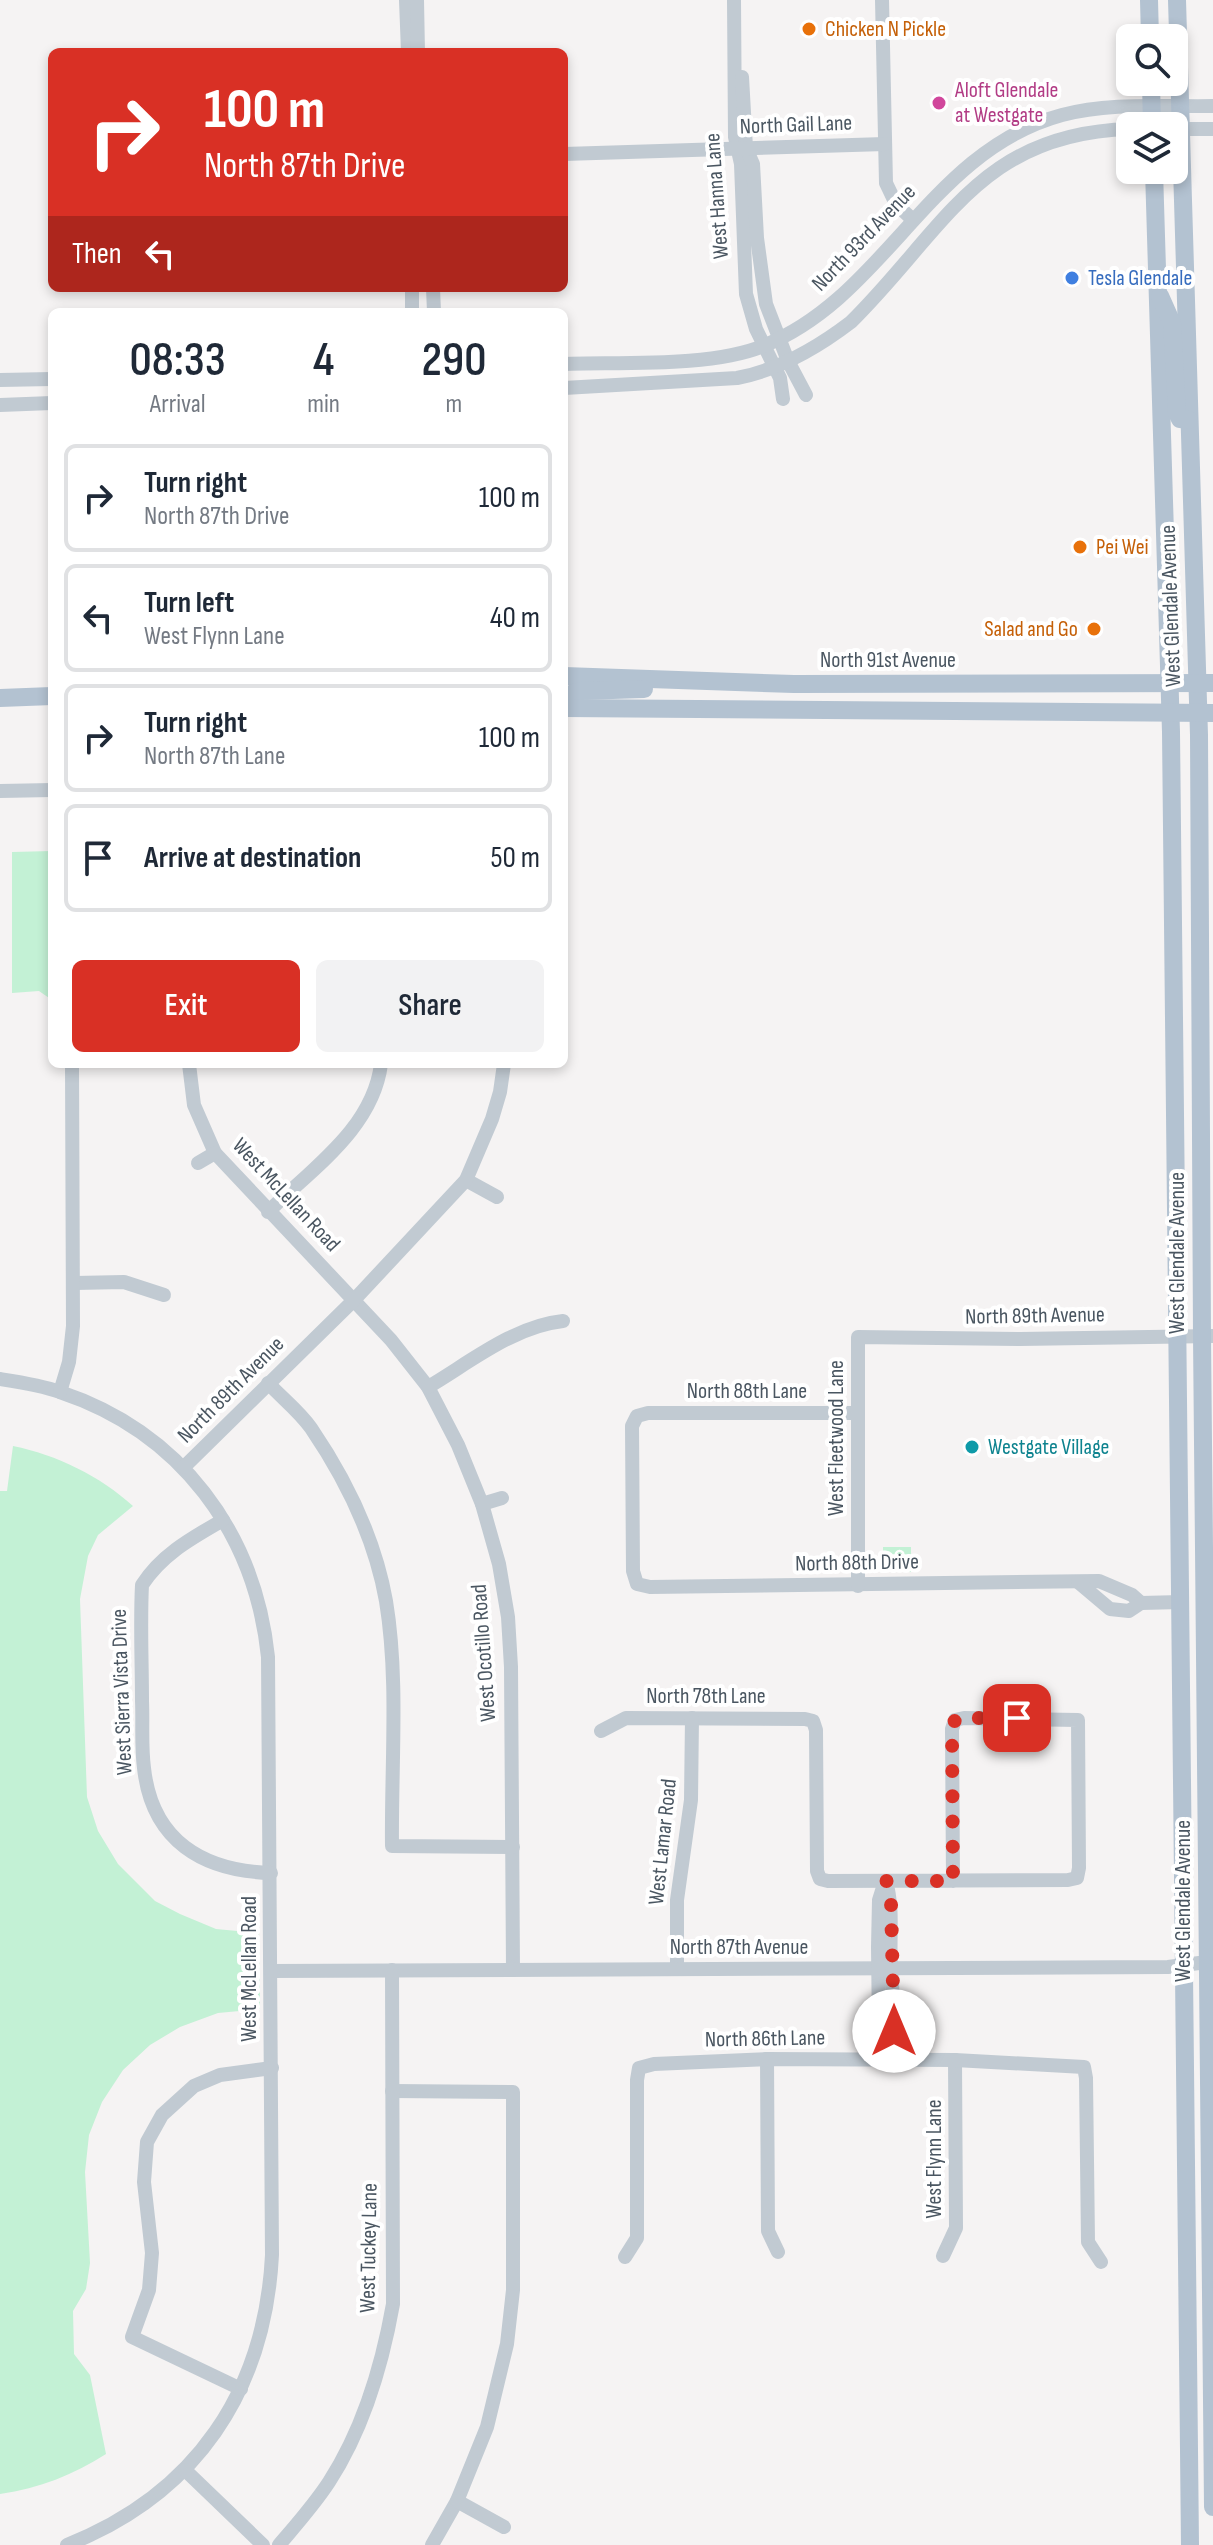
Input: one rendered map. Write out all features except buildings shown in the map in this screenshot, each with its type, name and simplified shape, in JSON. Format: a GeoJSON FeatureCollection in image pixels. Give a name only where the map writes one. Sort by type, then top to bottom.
{"type":"FeatureCollection","features":[{"type":"Feature","properties":{"kind":"main road"},"geometry":{"type":"LineString","coordinates":[[1149,0],[1150,24]]}},
{"type":"Feature","properties":{"kind":"main road","name":"West Glendale Avenue"},"geometry":{"type":"LineString","coordinates":[[1177,0],[1179,112]]}},
{"type":"Feature","properties":{"kind":"main road","name":"West Glendale Avenue"},"geometry":{"type":"LineString","coordinates":[[1154,184],[1170,713],[1175,1015],[1190,2545]]}},
{"type":"Feature","properties":{"kind":"main road","name":"West Glendale Avenue"},"geometry":{"type":"LineString","coordinates":[[1179,184],[1206,713],[1200,1118],[1207,1336],[1204,1602],[1213,2507]]}},
{"type":"Feature","properties":{"kind":"main road"},"geometry":{"type":"LineString","coordinates":[[1157,290],[1172,323],[1177,413],[1180,419],[1189,420]]}},
{"type":"Feature","properties":{"kind":"main road","name":"North 91st Avenue"},"geometry":{"type":"LineString","coordinates":[[568,676],[788,684],[1205,683]]}},
{"type":"Feature","properties":{"kind":"main road"},"geometry":{"type":"LineString","coordinates":[[568,697],[581,691],[629,691],[678,680]]}},
{"type":"Feature","properties":{"kind":"main road"},"geometry":{"type":"LineString","coordinates":[[888,709],[898,698],[963,695],[996,684]]}},
{"type":"Feature","properties":{"kind":"main road"},"geometry":{"type":"LineString","coordinates":[[0,698],[48,696]]}},
{"type":"Feature","properties":{"kind":"main road"},"geometry":{"type":"LineString","coordinates":[[568,708],[1206,713]]}},
{"type":"Feature","properties":{"kind":"main road"},"geometry":{"type":"LineString","coordinates":[[1173,921],[1185,961],[1187,1001],[1200,1018]]}},
{"type":"Feature","properties":{"kind":"main road"},"geometry":{"type":"LineString","coordinates":[[1175,1015],[1184,1017],[1188,1022],[1190,1111],[1192,1116],[1200,1118]]}},
{"type":"Feature","properties":{"kind":"main road"},"geometry":{"type":"LineString","coordinates":[[1181,1602],[1204,1602]]}},
{"type":"Feature","properties":{"kind":"street"},"geometry":{"type":"LineString","coordinates":[[406,0],[408,48]]}},
{"type":"Feature","properties":{"kind":"street"},"geometry":{"type":"LineString","coordinates":[[417,0],[418,48]]}},
{"type":"Feature","properties":{"kind":"street","name":"West Hanna Lane"},"geometry":{"type":"LineString","coordinates":[[734,0],[732,29],[741,148],[746,294],[751,315],[780,378],[783,399]]}},
{"type":"Feature","properties":{"kind":"street"},"geometry":{"type":"LineString","coordinates":[[882,0],[885,176],[896,204],[913,220]]}},
{"type":"Feature","properties":{"kind":"street","name":"North 93rd Avenue"},"geometry":{"type":"LineString","coordinates":[[1164,112],[1180,107],[1213,106]]}},
{"type":"Feature","properties":{"kind":"street","name":"North 93rd Avenue"},"geometry":{"type":"LineString","coordinates":[[568,364],[720,357],[764,346],[829,308],[973,160],[1027,127],[1061,115],[1092,109],[1118,112]]}},
{"type":"Feature","properties":{"kind":"street"},"geometry":{"type":"LineString","coordinates":[[1188,129],[1213,129]]}},
{"type":"Feature","properties":{"kind":"street","name":"North 93rd Avenue"},"geometry":{"type":"LineString","coordinates":[[568,388],[715,380],[752,375],[788,361],[851,322],[956,205],[1006,162],[1060,137],[1116,130]]}},
{"type":"Feature","properties":{"kind":"street","name":"North Gail Lane"},"geometry":{"type":"LineString","coordinates":[[568,154],[885,144]]}},
{"type":"Feature","properties":{"kind":"street","name":"West Hanna Lane"},"geometry":{"type":"LineString","coordinates":[[741,148],[753,164],[755,220],[770,320],[806,395]]}},
{"type":"Feature","properties":{"kind":"street"},"geometry":{"type":"LineString","coordinates":[[0,380],[48,379]]}},
{"type":"Feature","properties":{"kind":"street"},"geometry":{"type":"LineString","coordinates":[[0,405],[48,403]]}},
{"type":"Feature","properties":{"kind":"street"},"geometry":{"type":"LineString","coordinates":[[0,791],[48,790]]}},
{"type":"Feature","properties":{"kind":"street"},"geometry":{"type":"LineString","coordinates":[[60,1392],[72,1342],[75,1283],[72,1068]]}},
{"type":"Feature","properties":{"kind":"street","name":"West McLellan Road"},"geometry":{"type":"LineString","coordinates":[[189,1068],[194,1105],[215,1153],[354,1300]]}},
{"type":"Feature","properties":{"kind":"street"},"geometry":{"type":"LineString","coordinates":[[268,1212],[350,1131],[366,1109],[380,1068]]}},
{"type":"Feature","properties":{"kind":"street"},"geometry":{"type":"LineString","coordinates":[[354,1300],[466,1180],[492,1119],[503,1068]]}},
{"type":"Feature","properties":{"kind":"street"},"geometry":{"type":"LineString","coordinates":[[198,1163],[215,1153]]}},
{"type":"Feature","properties":{"kind":"street"},"geometry":{"type":"LineString","coordinates":[[466,1180],[497,1197]]}},
{"type":"Feature","properties":{"kind":"street"},"geometry":{"type":"LineString","coordinates":[[75,1283],[124,1282],[164,1295]]}},
{"type":"Feature","properties":{"kind":"street","name":"North 89th Avenue"},"geometry":{"type":"LineString","coordinates":[[0,1379],[60,1392],[130,1424],[154,1440],[184,1467],[354,1300]]}},
{"type":"Feature","properties":{"kind":"street","name":"West Ocotillo Road"},"geometry":{"type":"LineString","coordinates":[[354,1300],[428,1387],[458,1445],[482,1504],[499,1564],[508,1617],[511,1667],[513,1970]]}},
{"type":"Feature","properties":{"kind":"street"},"geometry":{"type":"LineString","coordinates":[[428,1387],[526,1329],[563,1321]]}},
{"type":"Feature","properties":{"kind":"street","name":"North 89th Avenue"},"geometry":{"type":"LineString","coordinates":[[858,1337],[1020,1339],[1207,1336]]}},
{"type":"Feature","properties":{"kind":"street","name":"West Fleetwood Lane"},"geometry":{"type":"LineString","coordinates":[[858,1337],[858,1586]]}},
{"type":"Feature","properties":{"kind":"street"},"geometry":{"type":"LineString","coordinates":[[268,1383],[309,1425],[350,1494],[371,1546],[385,1599],[391,1654],[392,1846],[513,1847]]}},
{"type":"Feature","properties":{"kind":"street","name":"North 88th Lane"},"geometry":{"type":"LineString","coordinates":[[637,1584],[633,1571],[632,1426],[637,1416],[648,1413],[858,1413]]}},
{"type":"Feature","properties":{"kind":"street","name":"West McLellan Road"},"geometry":{"type":"LineString","coordinates":[[67,2545],[127,2516],[185,2470],[206,2447],[241,2389],[261,2336],[271,2287],[271,1873],[269,1681],[265,1624],[252,1579],[223,1520],[184,1467]]}},
{"type":"Feature","properties":{"kind":"street"},"geometry":{"type":"LineString","coordinates":[[482,1504],[502,1498]]}},
{"type":"Feature","properties":{"kind":"street","name":"West Sierra Vista Drive"},"geometry":{"type":"LineString","coordinates":[[223,1520],[180,1545],[154,1566],[142,1585],[144,1767],[154,1809],[167,1830],[189,1852],[227,1869],[271,1873]]}},
{"type":"Feature","properties":{"kind":"street","name":"North 88th Drive"},"geometry":{"type":"LineString","coordinates":[[637,1584],[650,1587],[858,1586],[1099,1581],[1132,1595],[1141,1603]]}},
{"type":"Feature","properties":{"kind":"street"},"geometry":{"type":"LineString","coordinates":[[1078,1582],[1110,1609],[1129,1611],[1141,1603],[1181,1602]]}},
{"type":"Feature","properties":{"kind":"street"},"geometry":{"type":"LineString","coordinates":[[1110,1609],[1119,1591]]}},
{"type":"Feature","properties":{"kind":"street","name":"North 78th Lane"},"geometry":{"type":"LineString","coordinates":[[601,1731],[626,1718],[813,1721],[816,1730],[817,1871],[820,1879],[886,1881]]}},
{"type":"Feature","properties":{"kind":"street","name":"West Lamar Road"},"geometry":{"type":"LineString","coordinates":[[677,1969],[677,1900],[691,1800],[692,1718]]}},
{"type":"Feature","properties":{"kind":"street"},"geometry":{"type":"LineString","coordinates":[[886,2060],[894,2019],[885,1969],[879,1900],[886,1881],[953,1881],[1068,1880],[1077,1878],[1078,1720],[955,1720],[952,1729],[953,1881]]}},
{"type":"Feature","properties":{"kind":"street","name":"North 87th Avenue"},"geometry":{"type":"LineString","coordinates":[[271,1971],[1168,1967],[1207,1962]]}},
{"type":"Feature","properties":{"kind":"street"},"geometry":{"type":"LineString","coordinates":[[885,1969],[879,2019],[886,2060]]}},
{"type":"Feature","properties":{"kind":"street","name":"West Tuckey Lane"},"geometry":{"type":"LineString","coordinates":[[279,2545],[329,2482],[347,2450],[365,2411],[385,2350],[393,2304],[392,1970]]}},
{"type":"Feature","properties":{"kind":"street"},"geometry":{"type":"LineString","coordinates":[[879,2019],[894,2019]]}},
{"type":"Feature","properties":{"kind":"street"},"geometry":{"type":"LineString","coordinates":[[767,2059],[768,2231],[778,2252]]}},
{"type":"Feature","properties":{"kind":"street","name":"North 86th Lane"},"geometry":{"type":"LineString","coordinates":[[625,2257],[637,2238],[639,2068],[654,2064],[767,2059],[955,2060],[1084,2067],[1088,2242],[1101,2262]]}},
{"type":"Feature","properties":{"kind":"street","name":"West Flynn Lane"},"geometry":{"type":"LineString","coordinates":[[943,2256],[956,2228],[955,2060]]}},
{"type":"Feature","properties":{"kind":"street"},"geometry":{"type":"LineString","coordinates":[[241,2389],[132,2337],[149,2290],[152,2253],[144,2182],[147,2142],[162,2115],[194,2086],[220,2075],[272,2068]]}},
{"type":"Feature","properties":{"kind":"street"},"geometry":{"type":"LineString","coordinates":[[392,2091],[513,2092],[511,2317],[487,2427],[457,2501],[432,2545]]}},
{"type":"Feature","properties":{"kind":"street"},"geometry":{"type":"LineString","coordinates":[[185,2470],[263,2545]]}},
{"type":"Feature","properties":{"kind":"street"},"geometry":{"type":"LineString","coordinates":[[457,2501],[504,2527]]}},
{"type":"Feature","properties":{"kind":"green space"},"geometry":{"type":"Polygon","coordinates":[[[48,851],[48,997],[39,991],[12,993],[12,852],[48,851]]]}},
{"type":"Feature","properties":{"kind":"green space"},"geometry":{"type":"Polygon","coordinates":[[[13,1446],[77,1468],[107,1485],[133,1506],[98,1535],[88,1556],[80,1599],[87,1797],[98,1831],[118,1864],[155,1901],[216,1929],[259,1933],[260,2009],[218,2013],[180,2027],[150,2045],[123,2070],[102,2102],[89,2135],[85,2172],[90,2263],[86,2289],[73,2311],[74,2354],[90,2375],[106,2454],[56,2480],[0,2494],[0,1491],[7,1491],[13,1446]]]}},
{"type":"Feature","properties":{"kind":"green space"},"geometry":{"type":"Polygon","coordinates":[[[883,1547],[911,1547],[911,1572],[883,1572],[883,1547]]]}},
{"type":"Feature","properties":{"kind":"place","name":"Chicken N Pickle"},"geometry":{"type":"Point","coordinates":[809,29]}},
{"type":"Feature","properties":{"kind":"place","name":"Aloft Glendale at Westgate"},"geometry":{"type":"Point","coordinates":[939,103]}},
{"type":"Feature","properties":{"kind":"place","name":"Tesla Glendale"},"geometry":{"type":"Point","coordinates":[1072,278]}},
{"type":"Feature","properties":{"kind":"place","name":"Pei Wei"},"geometry":{"type":"Point","coordinates":[1080,547]}},
{"type":"Feature","properties":{"kind":"place","name":"Salad and Go"},"geometry":{"type":"Point","coordinates":[1094,629]}},
{"type":"Feature","properties":{"kind":"place","name":"Westgate Village"},"geometry":{"type":"Point","coordinates":[972,1447]}},
{"type":"Feature","properties":{"kind":"route"},"geometry":{"type":"LineString","coordinates":[[894,2031],[891,1901],[886,1881],[953,1881],[952,1729],[955,1720],[1017,1718]]}}]}
